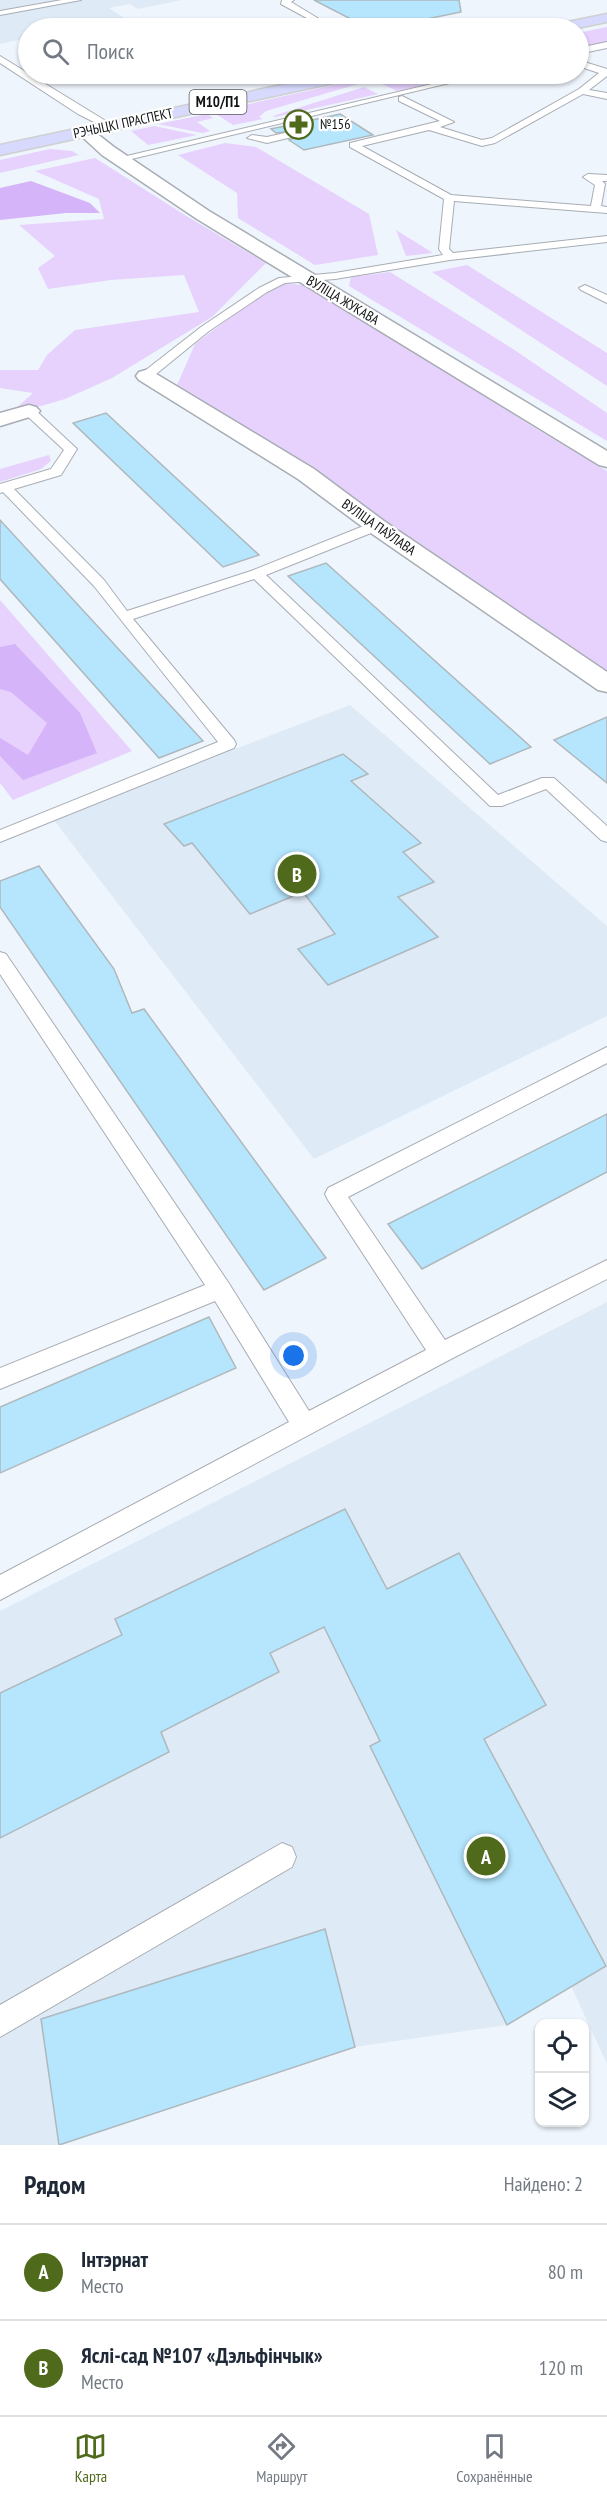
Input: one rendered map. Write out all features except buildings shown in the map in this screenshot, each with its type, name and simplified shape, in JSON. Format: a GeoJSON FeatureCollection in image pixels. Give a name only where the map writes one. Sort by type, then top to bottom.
{"type":"FeatureCollection","features":[{"type":"Feature","properties":{"kind":"main road"},"geometry":{"type":"LineString","coordinates":[[589,22],[607,18]]}},
{"type":"Feature","properties":{"kind":"main road","name":"РЭЧЫЦКІ ПРАСПЕКТ"},"geometry":{"type":"LineString","coordinates":[[0,150],[305,84]]}},
{"type":"Feature","properties":{"kind":"street","name":"ВУЛІЦА ЖУКАВА"},"geometry":{"type":"LineString","coordinates":[[85,132],[119,159],[203,215],[607,460]]}},
{"type":"Feature","properties":{"kind":"street","name":"ВУЛІЦА ПАЎЛАВА"},"geometry":{"type":"LineString","coordinates":[[146,376],[306,474],[376,526],[607,684]]}},
{"type":"Feature","properties":{"kind":"street"},"geometry":{"type":"LineString","coordinates":[[0,420],[29,411]]}},
{"type":"Feature","properties":{"kind":"lane"},"geometry":{"type":"LineString","coordinates":[[0,13],[77,0]]}},
{"type":"Feature","properties":{"kind":"lane"},"geometry":{"type":"LineString","coordinates":[[290,0],[284,2],[312,18]]}},
{"type":"Feature","properties":{"kind":"lane"},"geometry":{"type":"LineString","coordinates":[[589,49],[607,45]]}},
{"type":"Feature","properties":{"kind":"lane"},"geometry":{"type":"LineString","coordinates":[[0,59],[18,71]]}},
{"type":"Feature","properties":{"kind":"lane"},"geometry":{"type":"LineString","coordinates":[[430,126],[482,143],[495,140],[582,91],[606,72],[589,66]]}},
{"type":"Feature","properties":{"kind":"lane"},"geometry":{"type":"LineString","coordinates":[[38,84],[81,112],[109,126]]}},
{"type":"Feature","properties":{"kind":"lane"},"geometry":{"type":"LineString","coordinates":[[119,159],[439,84]]}},
{"type":"Feature","properties":{"kind":"lane"},"geometry":{"type":"LineString","coordinates":[[582,91],[607,96]]}},
{"type":"Feature","properties":{"kind":"lane"},"geometry":{"type":"LineString","coordinates":[[402,99],[449,122],[353,145],[449,198],[602,209],[600,184],[588,177]]}},
{"type":"Feature","properties":{"kind":"lane"},"geometry":{"type":"LineString","coordinates":[[219,125],[230,132]]}},
{"type":"Feature","properties":{"kind":"lane"},"geometry":{"type":"LineString","coordinates":[[252,138],[267,140],[289,135]]}},
{"type":"Feature","properties":{"kind":"lane"},"geometry":{"type":"LineString","coordinates":[[588,177],[593,168],[600,166]]}},
{"type":"Feature","properties":{"kind":"lane"},"geometry":{"type":"LineString","coordinates":[[588,177],[607,178]]}},
{"type":"Feature","properties":{"kind":"lane"},"geometry":{"type":"LineString","coordinates":[[449,198],[444,249],[450,257]]}},
{"type":"Feature","properties":{"kind":"lane"},"geometry":{"type":"LineString","coordinates":[[146,376],[205,329],[263,290],[283,280],[396,268],[450,257],[607,238]]}},
{"type":"Feature","properties":{"kind":"lane"},"geometry":{"type":"LineString","coordinates":[[585,288],[607,300]]}},
{"type":"Feature","properties":{"kind":"lane"},"geometry":{"type":"LineString","coordinates":[[0,836],[228,744],[99,583],[3,488],[56,472],[71,448],[29,411]]}},
{"type":"Feature","properties":{"kind":"lane"},"geometry":{"type":"LineString","coordinates":[[124,617],[256,574],[376,526]]}},
{"type":"Feature","properties":{"kind":"lane"},"geometry":{"type":"LineString","coordinates":[[256,574],[496,802],[548,782],[607,836]]}},
{"type":"Feature","properties":{"kind":"lane"},"geometry":{"type":"LineString","coordinates":[[0,959],[220,1288],[305,1426]]}},
{"type":"Feature","properties":{"kind":"lane"},"geometry":{"type":"LineString","coordinates":[[441,1353],[335,1194],[607,1054]]}},
{"type":"Feature","properties":{"kind":"lane"},"geometry":{"type":"LineString","coordinates":[[0,1588],[441,1353],[607,1269]]}},
{"type":"Feature","properties":{"kind":"lane"},"geometry":{"type":"LineString","coordinates":[[0,1379],[220,1288]]}},
{"type":"Feature","properties":{"kind":"lane"},"geometry":{"type":"LineString","coordinates":[[0,2022],[282,1857]]}},
{"type":"Feature","properties":{"kind":"shaded area"},"geometry":{"type":"Polygon","coordinates":[[[0,0],[182,0],[138,9],[130,4],[109,8],[124,18],[18,18],[18,40],[0,44],[0,0]]]}},
{"type":"Feature","properties":{"kind":"shaded area"},"geometry":{"type":"Polygon","coordinates":[[[607,27],[607,43],[589,48],[589,31],[607,27]]]}},
{"type":"Feature","properties":{"kind":"shaded area"},"geometry":{"type":"Polygon","coordinates":[[[339,84],[358,84],[266,111],[259,117],[263,119],[233,125],[213,112],[339,84]]]}},
{"type":"Feature","properties":{"kind":"shaded area"},"geometry":{"type":"Polygon","coordinates":[[[382,84],[429,84],[397,91],[382,84]]]}},
{"type":"Feature","properties":{"kind":"shaded area"},"geometry":{"type":"Polygon","coordinates":[[[364,87],[378,94],[273,116],[364,87]]]}},
{"type":"Feature","properties":{"kind":"shaded area"},"geometry":{"type":"Polygon","coordinates":[[[207,114],[213,118],[197,122],[210,131],[202,133],[158,124],[207,114]]]}},
{"type":"Feature","properties":{"kind":"shaded area"},"geometry":{"type":"Polygon","coordinates":[[[154,126],[197,135],[148,145],[131,131],[154,126]]]}},
{"type":"Feature","properties":{"kind":"shaded area"},"geometry":{"type":"Polygon","coordinates":[[[225,143],[256,147],[369,214],[378,255],[315,265],[238,218],[237,193],[178,155],[225,143]]]}},
{"type":"Feature","properties":{"kind":"shaded area"},"geometry":{"type":"Polygon","coordinates":[[[50,149],[72,151],[79,155],[0,173],[0,160],[50,149]]]}},
{"type":"Feature","properties":{"kind":"shaded area"},"geometry":{"type":"Polygon","coordinates":[[[95,158],[266,263],[212,317],[112,378],[65,399],[0,418],[0,412],[16,408],[33,393],[0,388],[0,370],[38,370],[47,355],[75,330],[199,312],[184,275],[111,280],[48,289],[38,268],[55,256],[19,225],[104,219],[99,199],[35,171],[95,158]]]}},
{"type":"Feature","properties":{"kind":"shaded area"},"geometry":{"type":"Polygon","coordinates":[[[31,181],[90,203],[100,213],[66,213],[0,220],[0,188],[31,181]]]}},
{"type":"Feature","properties":{"kind":"shaded area"},"geometry":{"type":"Polygon","coordinates":[[[396,230],[433,253],[406,256],[396,230]]]}},
{"type":"Feature","properties":{"kind":"shaded area"},"geometry":{"type":"Polygon","coordinates":[[[467,265],[607,353],[607,386],[432,272],[467,265]]]}},
{"type":"Feature","properties":{"kind":"shaded area"},"geometry":{"type":"Polygon","coordinates":[[[390,272],[513,349],[607,413],[607,441],[349,286],[351,277],[390,272]]]}},
{"type":"Feature","properties":{"kind":"shaded area"},"geometry":{"type":"Polygon","coordinates":[[[284,283],[302,285],[425,357],[607,471],[607,674],[174,392],[195,344],[248,304],[284,283]]]}},
{"type":"Feature","properties":{"kind":"shaded area"},"geometry":{"type":"Polygon","coordinates":[[[49,455],[51,461],[41,469],[0,482],[0,469],[49,455]]]}},
{"type":"Feature","properties":{"kind":"shaded area"},"geometry":{"type":"Polygon","coordinates":[[[0,600],[132,751],[13,800],[0,783],[0,600]]]}},
{"type":"Feature","properties":{"kind":"shaded area"},"geometry":{"type":"Polygon","coordinates":[[[15,644],[80,713],[97,753],[23,780],[0,756],[0,738],[28,755],[47,723],[11,692],[0,689],[0,647],[15,644]]]}},
{"type":"Feature","properties":{"kind":"shaded area"},"geometry":{"type":"Polygon","coordinates":[[[350,705],[607,926],[607,1016],[314,1159],[53,819],[350,705]]]}},
{"type":"Feature","properties":{"kind":"shaded area"},"geometry":{"type":"Polygon","coordinates":[[[607,1302],[607,2064],[589,2025],[589,2019],[586,2019],[571,1986],[507,2025],[355,2047],[62,2145],[0,2145],[0,1611],[607,1302]]]}},
{"type":"Feature","properties":{"kind":"place","name":"№156"},"geometry":{"type":"Point","coordinates":[299,124]}},
{"type":"Feature","properties":{"kind":"place","name":"Яслі-сад №107 «Дэльфінчык»"},"geometry":{"type":"Point","coordinates":[297,874]}},
{"type":"Feature","properties":{"kind":"place","name":"Інтэрнат"},"geometry":{"type":"Point","coordinates":[486,1856]}}]}
